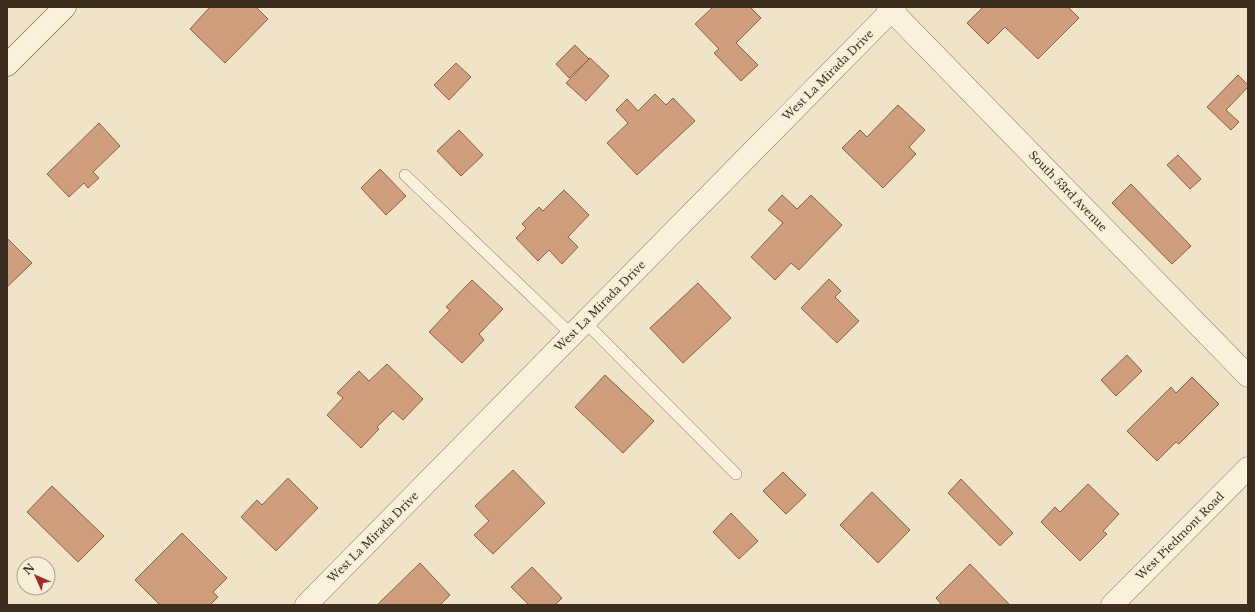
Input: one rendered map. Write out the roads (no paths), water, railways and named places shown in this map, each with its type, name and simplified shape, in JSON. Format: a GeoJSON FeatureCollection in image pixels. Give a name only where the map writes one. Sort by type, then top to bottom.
{"type":"FeatureCollection","features":[{"type":"Feature","properties":{"kind":"street"},"geometry":{"type":"LineString","coordinates":[[7,65],[65,7]]}},
{"type":"Feature","properties":{"kind":"street","name":"West La Mirada Drive"},"geometry":{"type":"LineString","coordinates":[[306,605],[892,8]]}},
{"type":"Feature","properties":{"kind":"street","name":"South 53rd Avenue"},"geometry":{"type":"LineString","coordinates":[[892,8],[1248,376]]}},
{"type":"Feature","properties":{"kind":"street","name":"West Piedmont Road"},"geometry":{"type":"LineString","coordinates":[[1112,605],[1248,468]]}},
{"type":"Feature","properties":{"kind":"lane"},"geometry":{"type":"LineString","coordinates":[[405,175],[578,328],[736,474]]}}]}
